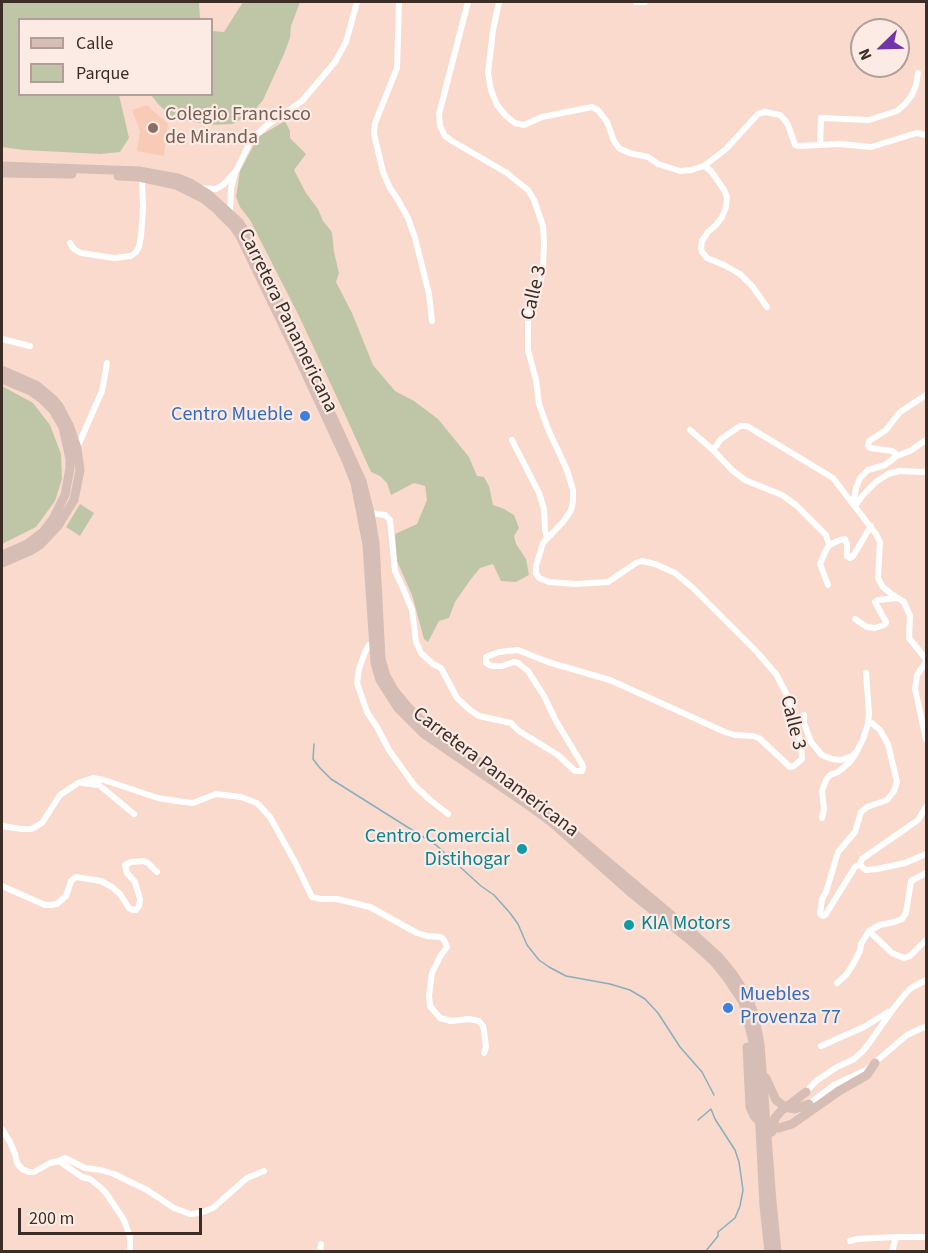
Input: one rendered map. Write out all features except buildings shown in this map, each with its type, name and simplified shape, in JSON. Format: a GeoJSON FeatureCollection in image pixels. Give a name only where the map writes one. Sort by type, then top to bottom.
{"type":"FeatureCollection","features":[{"type":"Feature","properties":{"kind":"main road","name":"Carretera Panamericana"},"geometry":{"type":"LineString","coordinates":[[2,166],[140,171],[178,178],[199,188],[239,222],[304,353],[362,481],[375,543],[381,659],[386,676],[394,690],[428,727],[532,798],[695,935],[718,956],[747,996],[754,1012],[758,1032],[777,1251]]}},
{"type":"Feature","properties":{"kind":"main road","name":"Carretera Panamericana"},"geometry":{"type":"LineString","coordinates":[[2,173],[104,175],[142,178],[176,185],[204,199],[233,226],[245,246],[355,483],[368,545],[375,663],[380,680],[393,702],[423,734],[550,821],[630,892],[676,928],[714,962],[742,1002],[753,1042],[769,1251]]}},
{"type":"Feature","properties":{"kind":"main road"},"geometry":{"type":"LineString","coordinates":[[2,370],[36,385],[59,406],[77,448],[80,470],[74,500],[58,526],[40,545],[2,562]]}},
{"type":"Feature","properties":{"kind":"main road"},"geometry":{"type":"LineString","coordinates":[[2,379],[31,392],[53,410],[63,427],[70,459],[65,495],[53,519],[43,532],[27,544],[2,555]]}},
{"type":"Feature","properties":{"kind":"main road"},"geometry":{"type":"LineString","coordinates":[[742,1002],[748,1056],[750,1107],[754,1116],[762,1124],[779,1128],[792,1124],[813,1108],[867,1075],[875,1063]]}},
{"type":"Feature","properties":{"kind":"main road"},"geometry":{"type":"LineString","coordinates":[[761,1058],[766,1079],[776,1100],[785,1107],[795,1109],[809,1104]]}},
{"type":"Feature","properties":{"kind":"main road"},"geometry":{"type":"LineString","coordinates":[[776,1100],[792,1098],[806,1092]]}},
{"type":"Feature","properties":{"kind":"main road"},"geometry":{"type":"LineString","coordinates":[[772,1132],[775,1118],[785,1107],[806,1092]]}},
{"type":"Feature","properties":{"kind":"main road"},"geometry":{"type":"LineString","coordinates":[[767,1146],[772,1132],[809,1104]]}},
{"type":"Feature","properties":{"kind":"street"},"geometry":{"type":"LineString","coordinates":[[230,213],[231,188],[235,173],[251,140],[266,126],[302,101],[335,62],[346,42],[357,2]]}},
{"type":"Feature","properties":{"kind":"street"},"geometry":{"type":"LineString","coordinates":[[399,2],[397,68],[375,123],[374,134],[383,172],[416,238],[429,294],[432,321]]}},
{"type":"Feature","properties":{"kind":"street","name":"Calle 3"},"geometry":{"type":"LineString","coordinates":[[370,513],[385,515],[390,520],[395,571],[412,610],[416,642],[421,653],[441,668],[457,698],[479,716],[511,723],[519,731],[558,755],[575,771],[582,771],[582,764],[528,671],[514,662],[497,666],[486,663],[486,657],[490,654],[518,650],[548,662],[610,680],[725,732],[759,738],[790,766],[799,763],[801,747],[796,722],[789,699],[776,674],[692,587],[675,573],[642,561],[608,582],[576,584],[549,582],[539,578],[536,573],[543,543],[570,512],[573,499],[573,490],[567,470],[539,404],[536,380],[528,350],[528,312],[530,303],[540,285],[543,267],[543,225],[534,200],[519,181],[452,141],[446,136],[441,126],[439,114],[468,2]]}},
{"type":"Feature","properties":{"kind":"street"},"geometry":{"type":"LineString","coordinates":[[501,2],[496,15],[488,73],[497,105],[515,123],[524,125],[542,117],[592,107],[598,110],[607,122],[614,141],[624,151],[648,157],[658,164],[680,171],[704,166],[726,149],[758,114],[765,112],[780,115],[784,119],[795,145],[798,146],[840,144],[871,147],[916,133],[927,135]]}},
{"type":"Feature","properties":{"kind":"street"},"geometry":{"type":"LineString","coordinates":[[636,2],[645,2]]}},
{"type":"Feature","properties":{"kind":"street"},"geometry":{"type":"LineString","coordinates":[[820,144],[821,118],[869,120],[897,111],[912,94],[918,74]]}},
{"type":"Feature","properties":{"kind":"street"},"geometry":{"type":"LineString","coordinates":[[704,166],[711,171],[727,197],[722,217],[702,241],[702,252],[707,258],[740,274],[767,307]]}},
{"type":"Feature","properties":{"kind":"street"},"geometry":{"type":"LineString","coordinates":[[199,188],[216,189],[235,173]]}},
{"type":"Feature","properties":{"kind":"street"},"geometry":{"type":"LineString","coordinates":[[70,243],[81,253],[114,258],[130,256],[136,252],[141,236],[142,178]]}},
{"type":"Feature","properties":{"kind":"street"},"geometry":{"type":"LineString","coordinates":[[2,339],[30,346]]}},
{"type":"Feature","properties":{"kind":"street"},"geometry":{"type":"LineString","coordinates":[[77,448],[102,391],[107,363]]}},
{"type":"Feature","properties":{"kind":"street"},"geometry":{"type":"LineString","coordinates":[[897,456],[892,451],[870,448],[869,441],[886,430],[900,412],[927,395]]}},
{"type":"Feature","properties":{"kind":"street"},"geometry":{"type":"LineString","coordinates":[[713,450],[728,434],[740,426],[747,426],[833,478],[871,526],[880,542],[878,578],[882,586],[904,602],[910,616],[909,639],[927,660],[917,675],[915,689],[927,739]]}},
{"type":"Feature","properties":{"kind":"street"},"geometry":{"type":"LineString","coordinates":[[690,430],[732,470],[745,480],[782,495],[796,505],[826,535],[829,545],[820,564],[828,585]]}},
{"type":"Feature","properties":{"kind":"street"},"geometry":{"type":"LineString","coordinates":[[512,440],[539,493],[544,509],[547,538]]}},
{"type":"Feature","properties":{"kind":"street"},"geometry":{"type":"LineString","coordinates":[[856,506],[854,500],[856,488],[860,478],[868,470],[885,465],[927,440]]}},
{"type":"Feature","properties":{"kind":"street"},"geometry":{"type":"LineString","coordinates":[[856,506],[863,495],[888,474],[899,471],[927,471]]}},
{"type":"Feature","properties":{"kind":"street"},"geometry":{"type":"LineString","coordinates":[[829,545],[845,539],[847,556],[850,558],[871,526]]}},
{"type":"Feature","properties":{"kind":"street"},"geometry":{"type":"LineString","coordinates":[[855,619],[867,627],[875,628],[884,625],[886,621],[875,602],[898,598]]}},
{"type":"Feature","properties":{"kind":"street"},"geometry":{"type":"LineString","coordinates":[[374,642],[365,652],[357,683],[367,712],[388,750],[414,785],[448,814]]}},
{"type":"Feature","properties":{"kind":"street"},"geometry":{"type":"LineString","coordinates":[[822,818],[824,808],[822,791],[826,780],[850,762],[863,739],[868,724],[866,673]]}},
{"type":"Feature","properties":{"kind":"street"},"geometry":{"type":"LineString","coordinates":[[804,715],[804,723],[811,742],[822,755],[841,760],[852,756],[857,751]]}},
{"type":"Feature","properties":{"kind":"street"},"geometry":{"type":"LineString","coordinates":[[868,724],[872,723],[880,730],[888,744],[897,782],[887,800],[867,807],[861,812],[855,832],[838,852],[822,899],[820,914],[823,916],[826,914],[862,859],[918,820],[927,807]]}},
{"type":"Feature","properties":{"kind":"street"},"geometry":{"type":"LineString","coordinates":[[2,826],[32,829],[42,823],[60,795],[78,783],[93,778],[158,798],[193,803],[216,794],[231,795],[257,803],[270,817],[312,897],[336,899],[370,907],[417,933],[441,937],[444,940],[447,947],[432,973],[430,1006],[440,1018],[451,1021],[469,1018],[479,1021],[484,1031],[486,1047],[484,1053]]}},
{"type":"Feature","properties":{"kind":"street"},"geometry":{"type":"LineString","coordinates":[[78,783],[99,785],[134,814]]}},
{"type":"Feature","properties":{"kind":"street"},"geometry":{"type":"LineString","coordinates":[[860,864],[866,870],[877,869],[905,863],[927,854]]}},
{"type":"Feature","properties":{"kind":"street"},"geometry":{"type":"LineString","coordinates":[[2,886],[45,905],[51,905],[57,904],[66,896],[73,878],[101,881],[120,894],[129,908],[136,910],[140,898],[135,882],[127,873],[125,865],[144,861],[157,872]]}},
{"type":"Feature","properties":{"kind":"street"},"geometry":{"type":"LineString","coordinates":[[837,983],[852,966],[869,931],[880,925],[902,919],[906,914],[911,880],[927,873]]}},
{"type":"Feature","properties":{"kind":"street"},"geometry":{"type":"LineString","coordinates":[[869,931],[892,953],[904,958],[910,956],[927,940]]}},
{"type":"Feature","properties":{"kind":"street"},"geometry":{"type":"LineString","coordinates":[[806,1092],[816,1081],[854,1059],[867,1046],[911,988],[927,980]]}},
{"type":"Feature","properties":{"kind":"street"},"geometry":{"type":"LineString","coordinates":[[821,1046],[864,1027],[894,1008]]}},
{"type":"Feature","properties":{"kind":"street"},"geometry":{"type":"LineString","coordinates":[[809,1104],[834,1085],[875,1063],[907,1035],[927,1027]]}},
{"type":"Feature","properties":{"kind":"street"},"geometry":{"type":"LineString","coordinates":[[2,1130],[13,1148],[17,1163],[29,1172],[34,1172],[65,1158],[85,1168],[114,1174],[147,1190],[174,1208],[190,1214],[213,1208],[247,1178],[264,1171]]}},
{"type":"Feature","properties":{"kind":"street"},"geometry":{"type":"LineString","coordinates":[[60,1161],[82,1177],[95,1182],[106,1193],[124,1220],[130,1237],[130,1251]]}},
{"type":"Feature","properties":{"kind":"street"},"geometry":{"type":"LineString","coordinates":[[892,1251],[896,1237]]}},
{"type":"Feature","properties":{"kind":"street"},"geometry":{"type":"LineString","coordinates":[[850,1242],[857,1239],[927,1237]]}},
{"type":"Feature","properties":{"kind":"shaded area","name":"Colegio Francisco de Miranda"},"geometry":{"type":"Polygon","coordinates":[[[147,105],[168,124],[164,156],[137,151],[140,131],[132,110],[147,105]]]}},
{"type":"Feature","properties":{"kind":"green space"},"geometry":{"type":"Polygon","coordinates":[[[2,2],[199,2],[200,18],[18,18],[18,96],[119,96],[129,138],[120,152],[100,154],[2,147],[2,2]]]}},
{"type":"Feature","properties":{"kind":"green space"},"geometry":{"type":"Polygon","coordinates":[[[243,2],[300,2],[284,54],[263,100],[254,111],[233,124],[212,125],[171,116],[152,96],[213,96],[213,31],[224,32],[243,2]]]}},
{"type":"Feature","properties":{"kind":"green space"},"geometry":{"type":"Polygon","coordinates":[[[285,121],[290,131],[290,138],[306,154],[294,170],[323,221],[332,232],[339,273],[336,282],[352,313],[373,365],[395,391],[414,401],[438,419],[469,457],[477,476],[484,477],[489,486],[493,505],[514,515],[519,528],[514,536],[516,544],[526,559],[529,575],[516,582],[501,581],[493,564],[480,568],[455,602],[449,618],[439,621],[428,642],[424,639],[412,595],[397,561],[395,534],[417,524],[427,500],[425,486],[414,483],[391,495],[387,483],[380,476],[371,472],[299,316],[236,197],[240,171],[258,137],[285,121]]]}},
{"type":"Feature","properties":{"kind":"green space"},"geometry":{"type":"Polygon","coordinates":[[[2,386],[33,403],[50,425],[61,454],[62,479],[55,501],[36,527],[2,544],[2,386]]]}},
{"type":"Feature","properties":{"kind":"green space"},"geometry":{"type":"Polygon","coordinates":[[[80,504],[94,513],[80,536],[66,527],[80,504]]]}},
{"type":"Feature","properties":{"kind":"waterway"},"geometry":{"type":"LineString","coordinates":[[314,744],[313,759],[331,779],[436,845],[494,895],[518,924],[527,945],[539,960],[566,976],[610,984],[630,990],[645,999],[658,1013],[680,1047],[702,1072],[714,1095]]}},
{"type":"Feature","properties":{"kind":"waterway"},"geometry":{"type":"LineString","coordinates":[[698,1120],[711,1109],[735,1150],[743,1190],[735,1218],[718,1232],[718,1236],[705,1252]]}},
{"type":"Feature","properties":{"kind":"place","name":"Colegio Francisco de Miranda"},"geometry":{"type":"Point","coordinates":[153,128]}},
{"type":"Feature","properties":{"kind":"place","name":"Centro Mueble"},"geometry":{"type":"Point","coordinates":[305,416]}},
{"type":"Feature","properties":{"kind":"place","name":"Centro Comercial Distihogar"},"geometry":{"type":"Point","coordinates":[522,849]}},
{"type":"Feature","properties":{"kind":"place","name":"KIA Motors"},"geometry":{"type":"Point","coordinates":[629,925]}},
{"type":"Feature","properties":{"kind":"place","name":"Muebles Provenza 77"},"geometry":{"type":"Point","coordinates":[728,1008]}}]}
